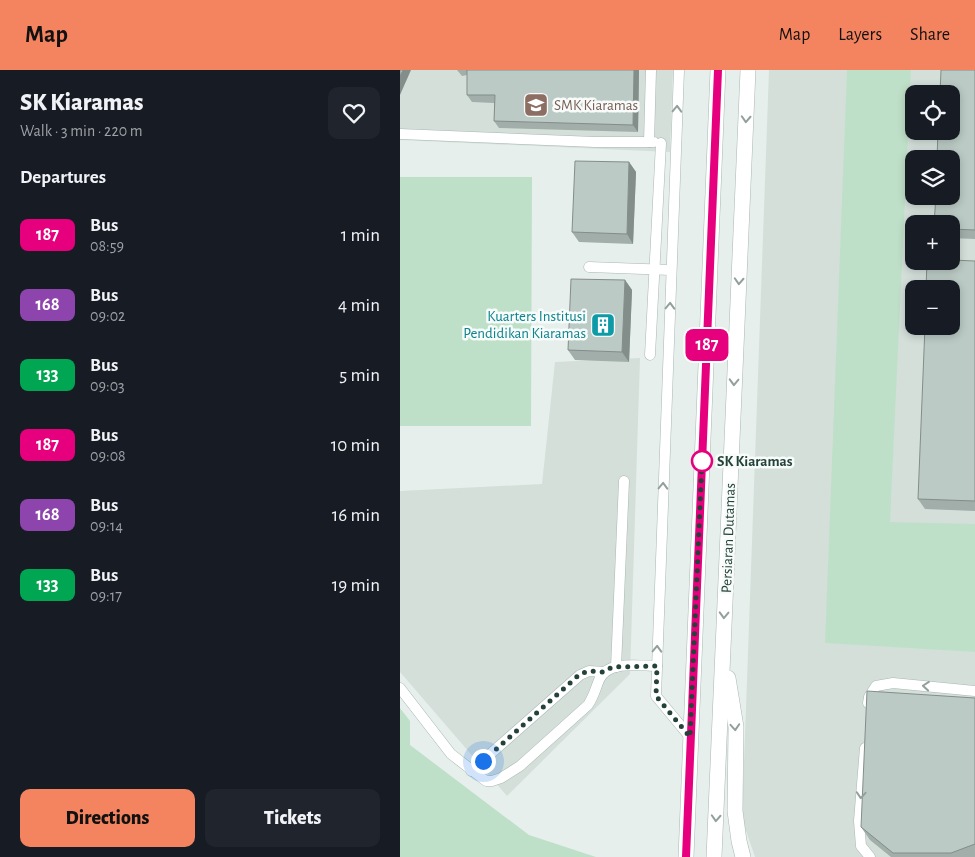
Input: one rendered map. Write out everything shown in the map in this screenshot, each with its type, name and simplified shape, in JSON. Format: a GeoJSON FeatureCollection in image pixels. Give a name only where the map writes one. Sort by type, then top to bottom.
{"type":"FeatureCollection","features":[{"type":"Feature","properties":{"kind":"street","name":"Persiaran Dutamas"},"geometry":{"type":"LineString","coordinates":[[686,857],[718,70]]}},
{"type":"Feature","properties":{"kind":"street","name":"Persiaran Dutamas"},"geometry":{"type":"LineString","coordinates":[[714,857],[748,70]]}},
{"type":"Feature","properties":{"kind":"street"},"geometry":{"type":"LineString","coordinates":[[723,644],[736,727],[735,811],[738,841],[742,857]]}},
{"type":"Feature","properties":{"kind":"lane"},"geometry":{"type":"LineString","coordinates":[[649,142],[651,70]]}},
{"type":"Feature","properties":{"kind":"lane"},"geometry":{"type":"LineString","coordinates":[[679,70],[656,696],[690,737]]}},
{"type":"Feature","properties":{"kind":"lane"},"geometry":{"type":"LineString","coordinates":[[400,134],[595,142],[676,143]]}},
{"type":"Feature","properties":{"kind":"lane"},"geometry":{"type":"LineString","coordinates":[[650,355],[661,142]]}},
{"type":"Feature","properties":{"kind":"lane"},"geometry":{"type":"LineString","coordinates":[[589,267],[671,270]]}},
{"type":"Feature","properties":{"kind":"lane"},"geometry":{"type":"LineString","coordinates":[[616,667],[624,481]]}},
{"type":"Feature","properties":{"kind":"lane"},"geometry":{"type":"LineString","coordinates":[[400,688],[451,754],[486,781],[492,781],[501,778],[520,766],[588,705],[604,672],[612,667],[657,666]]}},
{"type":"Feature","properties":{"kind":"lane"},"geometry":{"type":"LineString","coordinates":[[472,771],[580,674],[589,671],[604,672]]}},
{"type":"Feature","properties":{"kind":"lane"},"geometry":{"type":"LineString","coordinates":[[867,716],[869,697],[876,686],[893,683],[975,691]]}},
{"type":"Feature","properties":{"kind":"lane"},"geometry":{"type":"LineString","coordinates":[[866,735],[859,821],[861,846],[870,857]]}},
{"type":"Feature","properties":{"kind":"shaded area","name":"SMK Kiaramas"},"geometry":{"type":"Polygon","coordinates":[[[400,70],[673,70],[670,152],[400,140],[400,70]]]}},
{"type":"Feature","properties":{"kind":"shaded area"},"geometry":{"type":"Polygon","coordinates":[[[769,70],[975,70],[975,857],[755,857],[742,819],[769,70]]]}},
{"type":"Feature","properties":{"kind":"shaded area"},"geometry":{"type":"Polygon","coordinates":[[[640,358],[630,674],[507,796],[400,672],[400,491],[542,484],[555,362],[640,358]]]}},
{"type":"Feature","properties":{"kind":"green space"},"geometry":{"type":"Polygon","coordinates":[[[847,70],[911,70],[910,85],[905,85],[905,140],[908,140],[907,150],[905,150],[905,199],[890,522],[975,524],[975,652],[825,643],[847,70]]]}},
{"type":"Feature","properties":{"kind":"green space"},"geometry":{"type":"Polygon","coordinates":[[[400,177],[532,177],[531,426],[400,426],[400,177]]]}},
{"type":"Feature","properties":{"kind":"green space"},"geometry":{"type":"Polygon","coordinates":[[[400,708],[410,721],[410,745],[529,835],[596,857],[400,857],[400,708]]]}},
{"type":"Feature","properties":{"kind":"building"},"geometry":{"type":"Polygon","coordinates":[[[467,70],[634,70],[633,125],[494,121],[495,95],[467,95],[467,70]]]}},
{"type":"Feature","properties":{"kind":"building"},"geometry":{"type":"Polygon","coordinates":[[[941,70],[975,70],[975,230],[960,229],[960,215],[935,215],[935,205],[960,205],[960,150],[937,150],[938,140],[960,140],[960,85],[940,85],[941,70]]]}},
{"type":"Feature","properties":{"kind":"building"},"geometry":{"type":"Polygon","coordinates":[[[575,161],[629,162],[627,234],[572,232],[575,161]]]}},
{"type":"Feature","properties":{"kind":"building"},"geometry":{"type":"Polygon","coordinates":[[[960,260],[975,261],[975,501],[918,499],[925,335],[960,335],[960,280],[926,280],[927,270],[960,270],[960,260]]]}},
{"type":"Feature","properties":{"kind":"building","name":"Kuarters Institusi Pendidikan Kiaramas"},"geometry":{"type":"Polygon","coordinates":[[[571,279],[625,280],[622,352],[568,350],[571,279]]]}},
{"type":"Feature","properties":{"kind":"building"},"geometry":{"type":"Polygon","coordinates":[[[867,691],[975,698],[975,844],[951,853],[893,853],[861,827],[867,691]]]}},
{"type":"Feature","properties":{"kind":"bus line","name":"187"},"geometry":{"type":"LineString","coordinates":[[686,857],[718,70]]}},
{"type":"Feature","properties":{"kind":"place","name":"SMK Kiaramas"},"geometry":{"type":"Point","coordinates":[536,105]}},
{"type":"Feature","properties":{"kind":"place","name":"Kuarters Institusi Pendidikan Kiaramas"},"geometry":{"type":"Point","coordinates":[603,325]}},
{"type":"Feature","properties":{"kind":"place","name":"SK Kiaramas"},"geometry":{"type":"Point","coordinates":[702,461]}},
{"type":"Feature","properties":{"kind":"route"},"geometry":{"type":"LineString","coordinates":[[483,761],[580,674],[589,671],[604,672],[612,667],[657,666],[656,696],[690,737],[702,461]]}}]}
